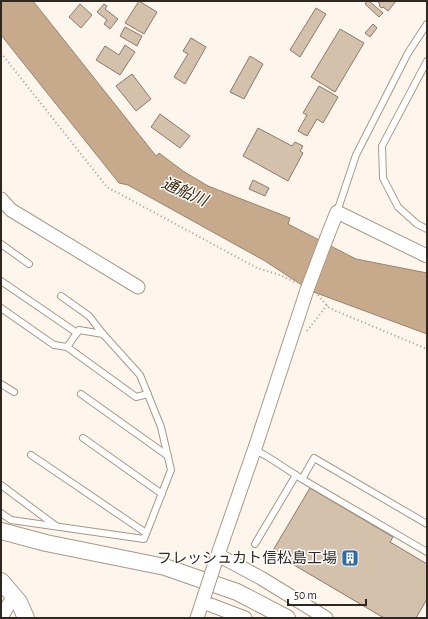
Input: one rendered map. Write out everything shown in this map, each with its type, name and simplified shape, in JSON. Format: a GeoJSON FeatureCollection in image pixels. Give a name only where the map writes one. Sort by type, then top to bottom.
{"type":"FeatureCollection","features":[{"type":"Feature","properties":{"kind":"street"},"geometry":{"type":"LineString","coordinates":[[1,199],[11,210],[138,287]]}},
{"type":"Feature","properties":{"kind":"street"},"geometry":{"type":"LineString","coordinates":[[197,618],[255,450],[308,289],[337,212],[427,256]]}},
{"type":"Feature","properties":{"kind":"street"},"geometry":{"type":"LineString","coordinates":[[1,531],[46,543],[165,567],[237,592],[287,618]]}},
{"type":"Feature","properties":{"kind":"street"},"geometry":{"type":"LineString","coordinates":[[217,559],[260,578],[326,618]]}},
{"type":"Feature","properties":{"kind":"street"},"geometry":{"type":"LineString","coordinates":[[1,581],[19,602],[26,618]]}},
{"type":"Feature","properties":{"kind":"street"},"geometry":{"type":"LineString","coordinates":[[1,617],[14,596]]}},
{"type":"Feature","properties":{"kind":"street"},"geometry":{"type":"LineString","coordinates":[[203,600],[245,618]]}},
{"type":"Feature","properties":{"kind":"lane"},"geometry":{"type":"LineString","coordinates":[[337,212],[356,155],[408,54],[427,24]]}},
{"type":"Feature","properties":{"kind":"lane"},"geometry":{"type":"LineString","coordinates":[[427,61],[382,146],[383,178],[398,207],[417,224],[427,229]]}},
{"type":"Feature","properties":{"kind":"lane"},"geometry":{"type":"LineString","coordinates":[[1,244],[29,264]]}},
{"type":"Feature","properties":{"kind":"lane"},"geometry":{"type":"LineString","coordinates":[[1,281],[77,333]]}},
{"type":"Feature","properties":{"kind":"lane"},"geometry":{"type":"LineString","coordinates":[[1,512],[11,520],[144,539],[171,470],[161,427],[140,374],[89,316],[61,296]]}},
{"type":"Feature","properties":{"kind":"lane"},"geometry":{"type":"LineString","coordinates":[[1,308],[54,345],[67,347],[136,396],[148,394]]}},
{"type":"Feature","properties":{"kind":"lane"},"geometry":{"type":"LineString","coordinates":[[67,347],[79,330],[104,334]]}},
{"type":"Feature","properties":{"kind":"lane"},"geometry":{"type":"LineString","coordinates":[[1,384],[14,392]]}},
{"type":"Feature","properties":{"kind":"lane"},"geometry":{"type":"LineString","coordinates":[[81,394],[168,456]]}},
{"type":"Feature","properties":{"kind":"lane"},"geometry":{"type":"LineString","coordinates":[[83,438],[162,494]]}},
{"type":"Feature","properties":{"kind":"lane"},"geometry":{"type":"LineString","coordinates":[[255,450],[427,552]]}},
{"type":"Feature","properties":{"kind":"lane"},"geometry":{"type":"LineString","coordinates":[[31,455],[146,533]]}},
{"type":"Feature","properties":{"kind":"lane"},"geometry":{"type":"LineString","coordinates":[[302,479],[314,458],[427,524]]}},
{"type":"Feature","properties":{"kind":"lane"},"geometry":{"type":"LineString","coordinates":[[255,544],[296,475]]}},
{"type":"Feature","properties":{"kind":"lane"},"geometry":{"type":"LineString","coordinates":[[1,485],[57,526]]}},
{"type":"Feature","properties":{"kind":"path"},"geometry":{"type":"LineString","coordinates":[[1,53],[107,188],[257,268],[280,275],[308,289],[329,308],[427,349]]}},
{"type":"Feature","properties":{"kind":"water","name":"通船川"},"geometry":{"type":"Polygon","coordinates":[[[1,1],[33,1],[156,156],[159,153],[183,171],[208,186],[290,218],[288,224],[356,259],[427,273],[427,334],[311,291],[265,261],[128,185],[119,183],[1,35],[1,1]]]}},
{"type":"Feature","properties":{"kind":"building"},"geometry":{"type":"Polygon","coordinates":[[[139,1],[157,12],[144,34],[125,23],[139,1]]]}},
{"type":"Feature","properties":{"kind":"building"},"geometry":{"type":"Polygon","coordinates":[[[367,1],[383,13],[379,17],[365,4],[367,1]]]}},
{"type":"Feature","properties":{"kind":"building"},"geometry":{"type":"Polygon","coordinates":[[[377,1],[396,1],[388,11],[379,6],[380,4],[377,1]]]}},
{"type":"Feature","properties":{"kind":"building"},"geometry":{"type":"Polygon","coordinates":[[[80,4],[92,15],[81,28],[69,17],[80,4]]]}},
{"type":"Feature","properties":{"kind":"building"},"geometry":{"type":"Polygon","coordinates":[[[104,4],[107,6],[105,9],[118,19],[110,29],[104,24],[107,20],[97,12],[104,4]]]}},
{"type":"Feature","properties":{"kind":"building"},"geometry":{"type":"Polygon","coordinates":[[[316,8],[326,14],[300,57],[290,50],[316,8]]]}},
{"type":"Feature","properties":{"kind":"building"},"geometry":{"type":"Polygon","coordinates":[[[373,24],[377,28],[370,37],[365,33],[373,24]]]}},
{"type":"Feature","properties":{"kind":"building"},"geometry":{"type":"Polygon","coordinates":[[[125,27],[142,36],[137,46],[120,36],[125,27]]]}},
{"type":"Feature","properties":{"kind":"building"},"geometry":{"type":"Polygon","coordinates":[[[340,29],[364,43],[335,92],[311,77],[340,29]]]}},
{"type":"Feature","properties":{"kind":"building"},"geometry":{"type":"Polygon","coordinates":[[[191,38],[206,47],[185,84],[174,77],[188,54],[183,51],[191,38]]]}},
{"type":"Feature","properties":{"kind":"building"},"geometry":{"type":"Polygon","coordinates":[[[125,45],[135,52],[120,75],[96,60],[105,46],[119,55],[125,45]]]}},
{"type":"Feature","properties":{"kind":"building"},"geometry":{"type":"Polygon","coordinates":[[[250,56],[263,64],[244,99],[230,92],[250,56]]]}},
{"type":"Feature","properties":{"kind":"building"},"geometry":{"type":"Polygon","coordinates":[[[132,74],[151,99],[136,111],[116,86],[132,74]]]}},
{"type":"Feature","properties":{"kind":"building"},"geometry":{"type":"Polygon","coordinates":[[[319,86],[338,97],[323,123],[317,119],[307,136],[298,131],[307,115],[303,113],[319,86]]]}},
{"type":"Feature","properties":{"kind":"building"},"geometry":{"type":"Polygon","coordinates":[[[160,114],[190,136],[180,148],[151,127],[160,114]]]}},
{"type":"Feature","properties":{"kind":"building"},"geometry":{"type":"Polygon","coordinates":[[[258,128],[292,146],[295,142],[303,146],[300,151],[303,153],[288,181],[243,156],[258,128]]]}},
{"type":"Feature","properties":{"kind":"building"},"geometry":{"type":"Polygon","coordinates":[[[253,180],[269,188],[265,196],[249,189],[253,180]]]}},
{"type":"Feature","properties":{"kind":"building","name":"フレッシュカト信松島工場"},"geometry":{"type":"Polygon","coordinates":[[[310,488],[393,537],[390,542],[427,564],[427,599],[416,618],[384,618],[272,552],[310,488]]]}},
{"type":"Feature","properties":{"kind":"place","name":"フレッシュカト信松島工場"},"geometry":{"type":"Point","coordinates":[350,558]}}]}
